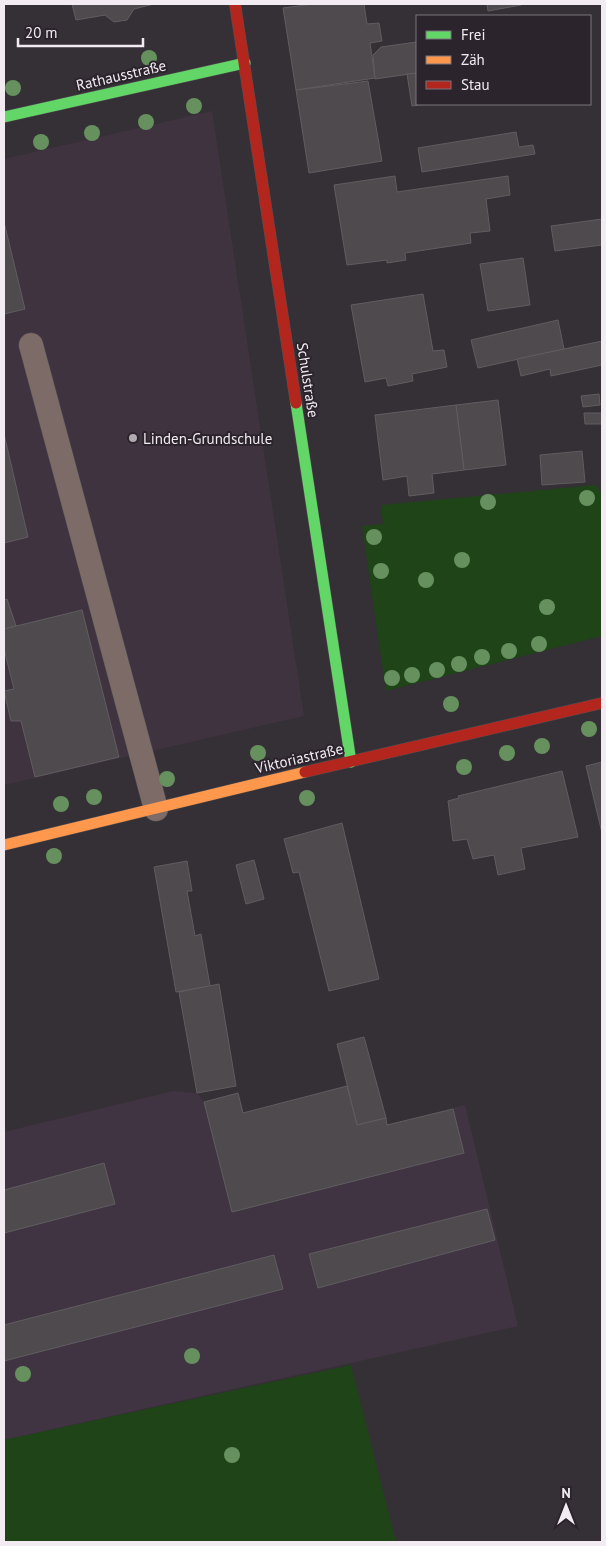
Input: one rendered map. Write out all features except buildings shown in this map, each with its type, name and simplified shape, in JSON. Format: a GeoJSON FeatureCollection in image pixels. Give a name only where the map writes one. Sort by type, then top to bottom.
{"type":"FeatureCollection","features":[{"type":"Feature","properties":{"kind":"street","name":"Schulstraße"},"geometry":{"type":"LineString","coordinates":[[235,4],[351,762]]}},
{"type":"Feature","properties":{"kind":"street","name":"Rathausstraße"},"geometry":{"type":"LineString","coordinates":[[4,117],[245,63]]}},
{"type":"Feature","properties":{"kind":"street","name":"Viktoriastraße"},"geometry":{"type":"LineString","coordinates":[[4,845],[602,703]]}},
{"type":"Feature","properties":{"kind":"lane"},"geometry":{"type":"LineString","coordinates":[[31,345],[156,809]]}},
{"type":"Feature","properties":{"kind":"shaded area","name":"Linden-Grundschule"},"geometry":{"type":"Polygon","coordinates":[[[212,111],[304,716],[4,785],[4,159],[212,111]]]}},
{"type":"Feature","properties":{"kind":"shaded area"},"geometry":{"type":"Polygon","coordinates":[[[347,1086],[357,1125],[386,1118],[388,1125],[465,1105],[518,1326],[4,1440],[4,1132],[173,1091],[197,1093],[204,1102],[238,1093],[243,1113],[347,1086]]]}},
{"type":"Feature","properties":{"kind":"green space"},"geometry":{"type":"Polygon","coordinates":[[[597,485],[602,495],[602,636],[386,691],[362,526],[383,524],[381,505],[597,485]]]}},
{"type":"Feature","properties":{"kind":"green space"},"geometry":{"type":"Polygon","coordinates":[[[351,1365],[396,1542],[4,1542],[4,1440],[351,1365]]]}},
{"type":"Feature","properties":{"kind":"traffic: fast"},"geometry":{"type":"LineString","coordinates":[[4,117],[245,63]]}},
{"type":"Feature","properties":{"kind":"traffic: fast"},"geometry":{"type":"LineString","coordinates":[[296,403],[351,762]]}},
{"type":"Feature","properties":{"kind":"traffic: slow"},"geometry":{"type":"LineString","coordinates":[[4,845],[305,772]]}},
{"type":"Feature","properties":{"kind":"traffic: jam"},"geometry":{"type":"LineString","coordinates":[[235,4],[296,403]]}},
{"type":"Feature","properties":{"kind":"traffic: jam"},"geometry":{"type":"LineString","coordinates":[[305,772],[602,703]]}},
{"type":"Feature","properties":{"kind":"place","name":"Linden-Grundschule"},"geometry":{"type":"Point","coordinates":[133,438]}}]}
